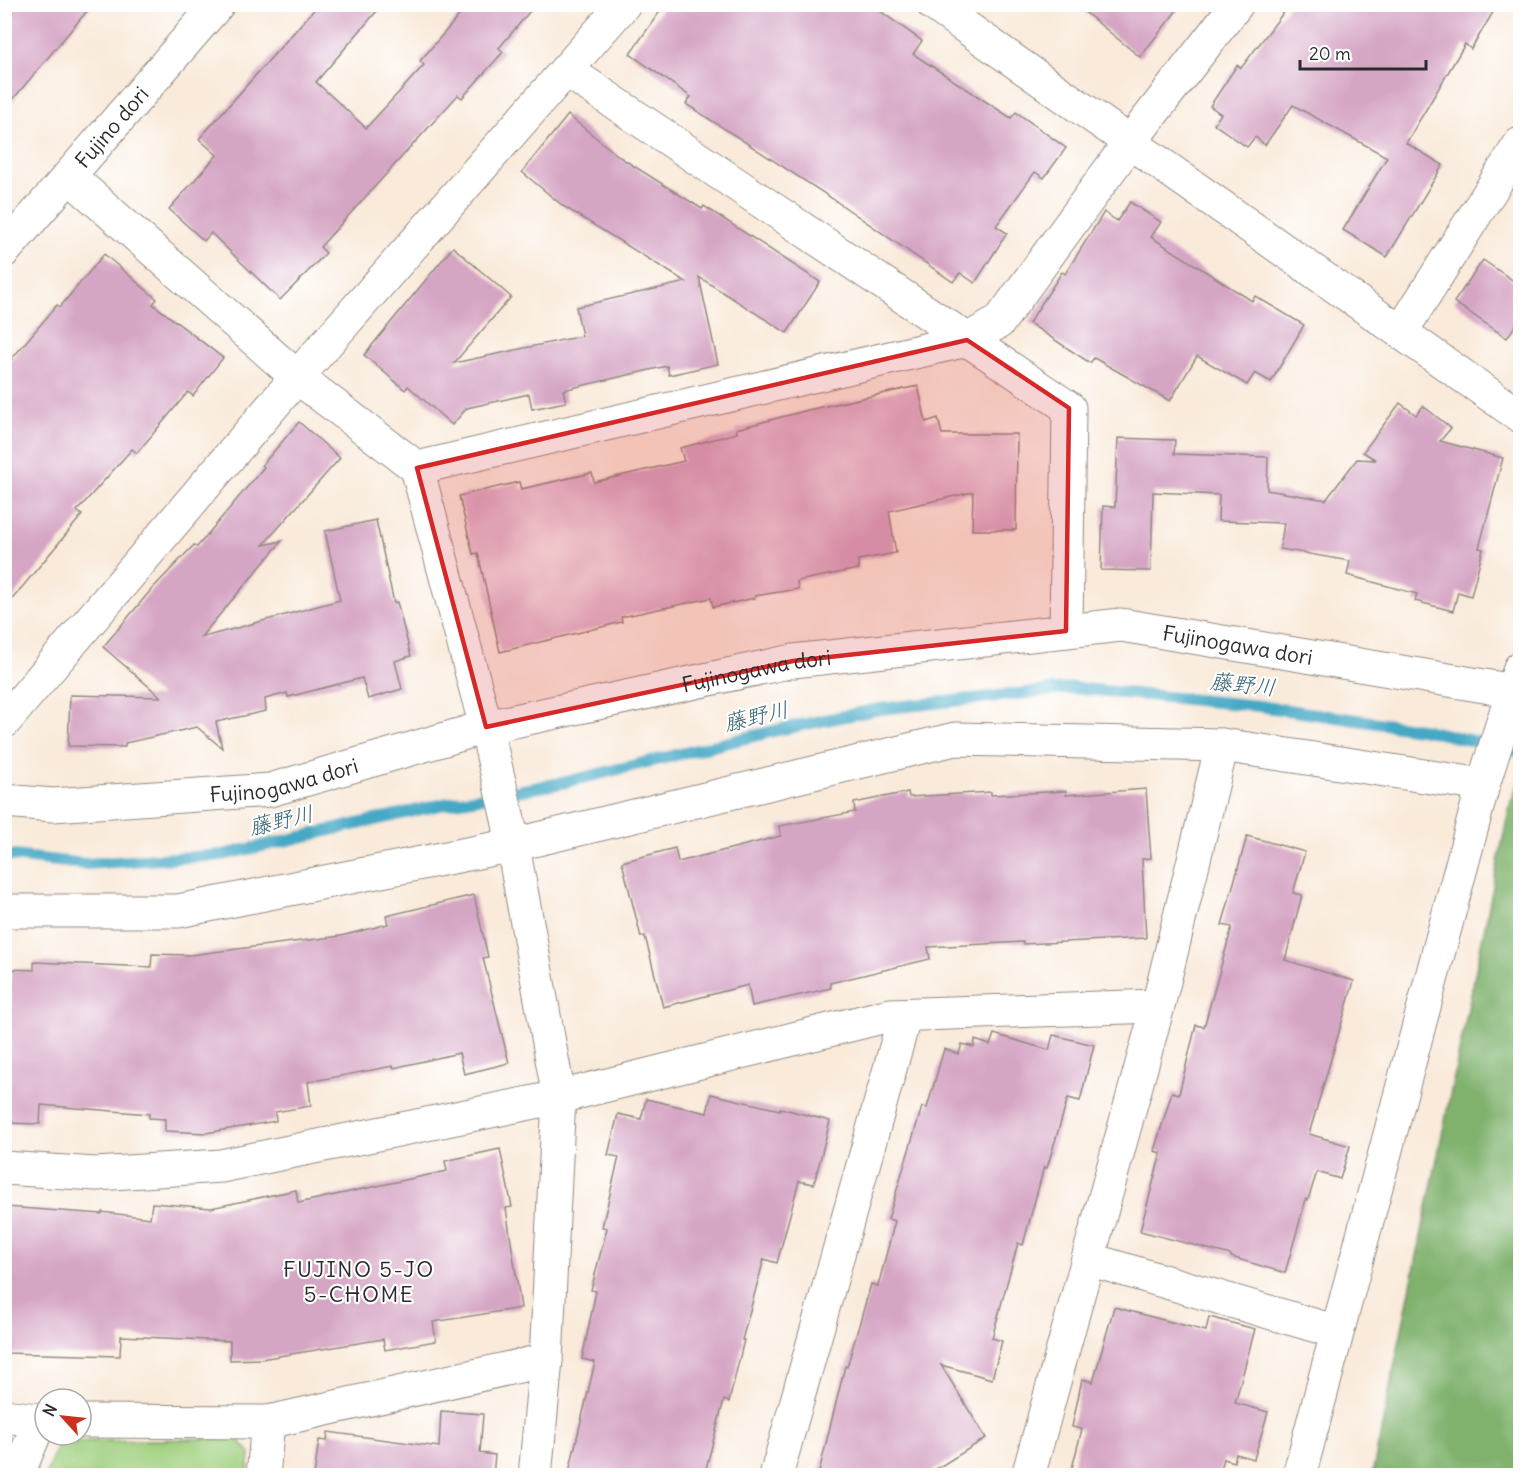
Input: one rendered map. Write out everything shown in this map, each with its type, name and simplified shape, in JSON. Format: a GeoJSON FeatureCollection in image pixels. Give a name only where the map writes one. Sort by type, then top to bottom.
{"type":"FeatureCollection","features":[{"type":"Feature","properties":{"kind":"street","name":"Fujino dori"},"geometry":{"type":"LineString","coordinates":[[4,250],[70,177],[218,4]]}},
{"type":"Feature","properties":{"kind":"street"},"geometry":{"type":"LineString","coordinates":[[4,722],[297,376],[624,4]]}},
{"type":"Feature","properties":{"kind":"street"},"geometry":{"type":"LineString","coordinates":[[933,4],[1521,416]]}},
{"type":"Feature","properties":{"kind":"street"},"geometry":{"type":"LineString","coordinates":[[417,468],[968,340],[999,321],[1130,142],[1237,4]]}},
{"type":"Feature","properties":{"kind":"street"},"geometry":{"type":"LineString","coordinates":[[566,70],[1069,408],[1066,631]]}},
{"type":"Feature","properties":{"kind":"street"},"geometry":{"type":"LineString","coordinates":[[1401,332],[1521,144]]}},
{"type":"Feature","properties":{"kind":"street"},"geometry":{"type":"LineString","coordinates":[[70,177],[297,376],[417,468],[489,738],[511,832],[559,1097],[546,1359],[535,1476]]}},
{"type":"Feature","properties":{"kind":"street","name":"Fujinogawa dori"},"geometry":{"type":"LineString","coordinates":[[4,801],[53,805],[270,790],[489,738],[793,661],[1121,625],[1517,679]]}},
{"type":"Feature","properties":{"kind":"street"},"geometry":{"type":"LineString","coordinates":[[1299,1476],[1483,785],[1517,679]]}},
{"type":"Feature","properties":{"kind":"street"},"geometry":{"type":"LineString","coordinates":[[4,911],[178,911],[511,832],[955,739],[1222,745],[1483,785]]}},
{"type":"Feature","properties":{"kind":"street"},"geometry":{"type":"LineString","coordinates":[[1028,1476],[1158,1006],[1222,745]]}},
{"type":"Feature","properties":{"kind":"street"},"geometry":{"type":"LineString","coordinates":[[4,1168],[96,1174],[221,1167],[559,1097],[890,1015],[1158,1006]]}},
{"type":"Feature","properties":{"kind":"street"},"geometry":{"type":"LineString","coordinates":[[776,1476],[906,1015]]}},
{"type":"Feature","properties":{"kind":"street"},"geometry":{"type":"LineString","coordinates":[[1088,1258],[1337,1332]]}},
{"type":"Feature","properties":{"kind":"street"},"geometry":{"type":"LineString","coordinates":[[93,1421],[268,1422],[546,1359]]}},
{"type":"Feature","properties":{"kind":"street"},"geometry":{"type":"LineString","coordinates":[[4,1416],[33,1420]]}},
{"type":"Feature","properties":{"kind":"street"},"geometry":{"type":"LineString","coordinates":[[263,1476],[268,1422]]}},
{"type":"Feature","properties":{"kind":"street"},"geometry":{"type":"LineString","coordinates":[[17,1476],[33,1441]]}},
{"type":"Feature","properties":{"kind":"highlighted area"},"geometry":{"type":"Polygon","coordinates":[[[967,340],[1069,408],[1066,631],[793,661],[486,727],[417,468],[967,340]]]}},
{"type":"Feature","properties":{"kind":"green space"},"geometry":{"type":"Polygon","coordinates":[[[1520,780],[1520,1475],[1372,1475],[1510,804],[1520,780]]]}},
{"type":"Feature","properties":{"kind":"green space"},"geometry":{"type":"Polygon","coordinates":[[[237,1438],[250,1453],[248,1475],[45,1476],[57,1447],[93,1447],[93,1441],[237,1438]]]}},
{"type":"Feature","properties":{"kind":"building"},"geometry":{"type":"Polygon","coordinates":[[[16,4],[93,4],[4,110],[4,18],[16,4]]]}},
{"type":"Feature","properties":{"kind":"building"},"geometry":{"type":"Polygon","coordinates":[[[319,4],[383,4],[316,82],[366,128],[424,65],[420,61],[469,4],[536,4],[499,48],[503,52],[462,98],[458,95],[320,247],[326,253],[280,300],[211,233],[204,241],[169,209],[217,155],[199,139],[319,4]]]}},
{"type":"Feature","properties":{"kind":"building"},"geometry":{"type":"Polygon","coordinates":[[[665,4],[870,4],[922,41],[913,54],[1011,118],[1016,112],[1066,148],[1044,178],[1035,172],[996,226],[1007,233],[975,283],[960,273],[953,282],[833,199],[686,104],[691,97],[630,54],[665,4]]]}},
{"type":"Feature","properties":{"kind":"building"},"geometry":{"type":"Polygon","coordinates":[[[1075,4],[1182,4],[1140,57],[1075,4]]]}},
{"type":"Feature","properties":{"kind":"building"},"geometry":{"type":"Polygon","coordinates":[[[1290,4],[1498,4],[1471,49],[1465,44],[1406,143],[1443,165],[1387,257],[1343,230],[1387,157],[1293,105],[1265,145],[1255,137],[1247,147],[1214,124],[1221,114],[1210,106],[1237,65],[1241,68],[1290,4]]]}},
{"type":"Feature","properties":{"kind":"building"},"geometry":{"type":"Polygon","coordinates":[[[568,115],[621,158],[702,209],[704,206],[820,282],[787,333],[699,277],[718,364],[669,375],[667,366],[563,390],[566,402],[532,409],[529,394],[467,408],[452,425],[408,386],[405,390],[364,355],[453,247],[511,297],[454,363],[582,336],[576,307],[686,282],[563,206],[522,172],[568,115]]]}},
{"type":"Feature","properties":{"kind":"building"},"geometry":{"type":"Polygon","coordinates":[[[1130,202],[1161,222],[1151,237],[1252,301],[1255,296],[1304,325],[1271,382],[1255,373],[1247,385],[1197,356],[1170,401],[1094,358],[1090,363],[1029,323],[1062,272],[1065,274],[1104,212],[1117,221],[1130,202]]]}},
{"type":"Feature","properties":{"kind":"building"},"geometry":{"type":"Polygon","coordinates":[[[104,254],[157,299],[153,304],[223,358],[193,396],[188,392],[137,453],[132,449],[77,511],[82,515],[4,609],[4,368],[57,305],[60,307],[104,254]]]}},
{"type":"Feature","properties":{"kind":"building"},"geometry":{"type":"Polygon","coordinates":[[[1483,260],[1521,286],[1521,317],[1507,338],[1454,302],[1483,260]]]}},
{"type":"Feature","properties":{"kind":"building"},"geometry":{"type":"Polygon","coordinates":[[[918,386],[926,422],[938,418],[942,434],[1017,434],[1016,530],[972,530],[973,492],[889,511],[896,553],[858,560],[859,569],[797,581],[798,589],[755,596],[755,598],[713,607],[711,598],[621,617],[622,622],[500,652],[478,553],[473,554],[459,496],[519,482],[521,489],[592,473],[594,482],[684,461],[680,448],[737,433],[736,429],[808,410],[918,386]]]}},
{"type":"Feature","properties":{"kind":"building"},"geometry":{"type":"Polygon","coordinates":[[[1400,403],[1416,415],[1423,406],[1451,428],[1440,441],[1503,458],[1479,548],[1483,549],[1471,596],[1458,592],[1453,611],[1415,601],[1417,594],[1347,575],[1350,561],[1280,549],[1284,523],[1218,521],[1219,495],[1153,492],[1151,571],[1101,570],[1103,506],[1115,507],[1118,438],[1175,440],[1174,454],[1268,457],[1267,490],[1326,500],[1357,459],[1376,460],[1363,452],[1400,403]]]}},
{"type":"Feature","properties":{"kind":"building"},"geometry":{"type":"Polygon","coordinates":[[[299,422],[340,458],[263,545],[282,541],[200,638],[340,600],[325,531],[376,520],[394,603],[397,602],[411,656],[395,661],[402,689],[368,699],[362,678],[288,697],[287,693],[265,699],[266,711],[216,722],[222,748],[197,727],[125,743],[125,747],[68,746],[70,695],[161,697],[103,647],[151,590],[194,545],[197,547],[299,422]]]}},
{"type":"Feature","properties":{"kind":"building"},"geometry":{"type":"Polygon","coordinates":[[[1146,789],[1151,858],[1142,859],[1146,938],[928,947],[930,959],[830,983],[831,988],[752,1006],[748,985],[663,1007],[645,936],[641,937],[622,862],[675,848],[678,862],[781,836],[779,826],[855,812],[854,803],[908,792],[909,797],[991,792],[991,795],[1066,791],[1066,795],[1146,789]]]}},
{"type":"Feature","properties":{"kind":"building"},"geometry":{"type":"Polygon","coordinates":[[[1247,836],[1305,852],[1293,893],[1302,895],[1285,960],[1354,981],[1309,1134],[1350,1146],[1340,1179],[1317,1172],[1308,1200],[1306,1199],[1285,1273],[1231,1257],[1231,1255],[1140,1231],[1161,1153],[1154,1151],[1172,1092],[1179,1094],[1196,1025],[1204,1027],[1232,927],[1222,925],[1247,836]]]}},
{"type":"Feature","properties":{"kind":"building"},"geometry":{"type":"Polygon","coordinates":[[[474,895],[488,957],[483,958],[509,1063],[464,1074],[459,1053],[394,1068],[393,1066],[308,1082],[311,1106],[275,1112],[276,1121],[206,1133],[165,1131],[165,1119],[149,1118],[149,1114],[41,1105],[40,1124],[4,1123],[11,969],[34,970],[34,962],[151,967],[152,954],[190,955],[341,936],[388,924],[386,916],[474,895]]]}},
{"type":"Feature","properties":{"kind":"building"},"geometry":{"type":"Polygon","coordinates":[[[994,1034],[1049,1050],[1053,1035],[1094,1045],[1080,1101],[1068,1098],[1047,1168],[1044,1167],[1023,1245],[1018,1243],[992,1338],[1002,1341],[992,1379],[941,1365],[986,1438],[925,1476],[818,1476],[845,1366],[847,1367],[871,1284],[878,1286],[895,1221],[888,1219],[922,1107],[927,1108],[944,1049],[959,1054],[962,1044],[974,1047],[975,1040],[990,1045],[994,1034]]]}},
{"type":"Feature","properties":{"kind":"building"},"geometry":{"type":"Polygon","coordinates":[[[711,1094],[830,1121],[814,1184],[799,1181],[777,1263],[764,1259],[742,1340],[744,1340],[729,1402],[724,1400],[704,1476],[568,1476],[595,1362],[582,1359],[596,1291],[591,1290],[607,1228],[602,1227],[619,1157],[608,1155],[618,1114],[641,1119],[646,1099],[707,1113],[711,1094]]]}},
{"type":"Feature","properties":{"kind":"building"},"geometry":{"type":"Polygon","coordinates":[[[500,1149],[512,1207],[506,1208],[521,1308],[433,1322],[436,1341],[385,1350],[383,1339],[261,1359],[230,1360],[230,1341],[121,1336],[120,1356],[4,1353],[7,1274],[4,1273],[6,1207],[102,1214],[102,1212],[150,1218],[152,1203],[211,1208],[296,1190],[298,1203],[447,1171],[445,1161],[500,1149]]]}},
{"type":"Feature","properties":{"kind":"building"},"geometry":{"type":"Polygon","coordinates":[[[1114,1307],[1206,1331],[1209,1317],[1255,1329],[1235,1403],[1268,1412],[1254,1459],[1236,1454],[1234,1462],[1224,1459],[1219,1476],[1070,1476],[1082,1429],[1072,1427],[1082,1379],[1093,1382],[1114,1307]]]}},
{"type":"Feature","properties":{"kind":"building"},"geometry":{"type":"Polygon","coordinates":[[[441,1411],[483,1414],[480,1453],[495,1455],[493,1476],[314,1476],[319,1440],[327,1441],[328,1432],[439,1447],[441,1411]]]}},
{"type":"Feature","properties":{"kind":"waterway","name":"藤野川"},"geometry":{"type":"LineString","coordinates":[[4,855],[85,864],[223,855],[444,804],[562,783],[782,729],[879,709],[1073,688],[1259,706],[1426,730],[1520,752]]}},
{"type":"Feature","properties":{"kind":"district","name":"FUJINO 5-JO 5-CHOME"},"geometry":{"type":"Point","coordinates":[359,1282]}}]}
